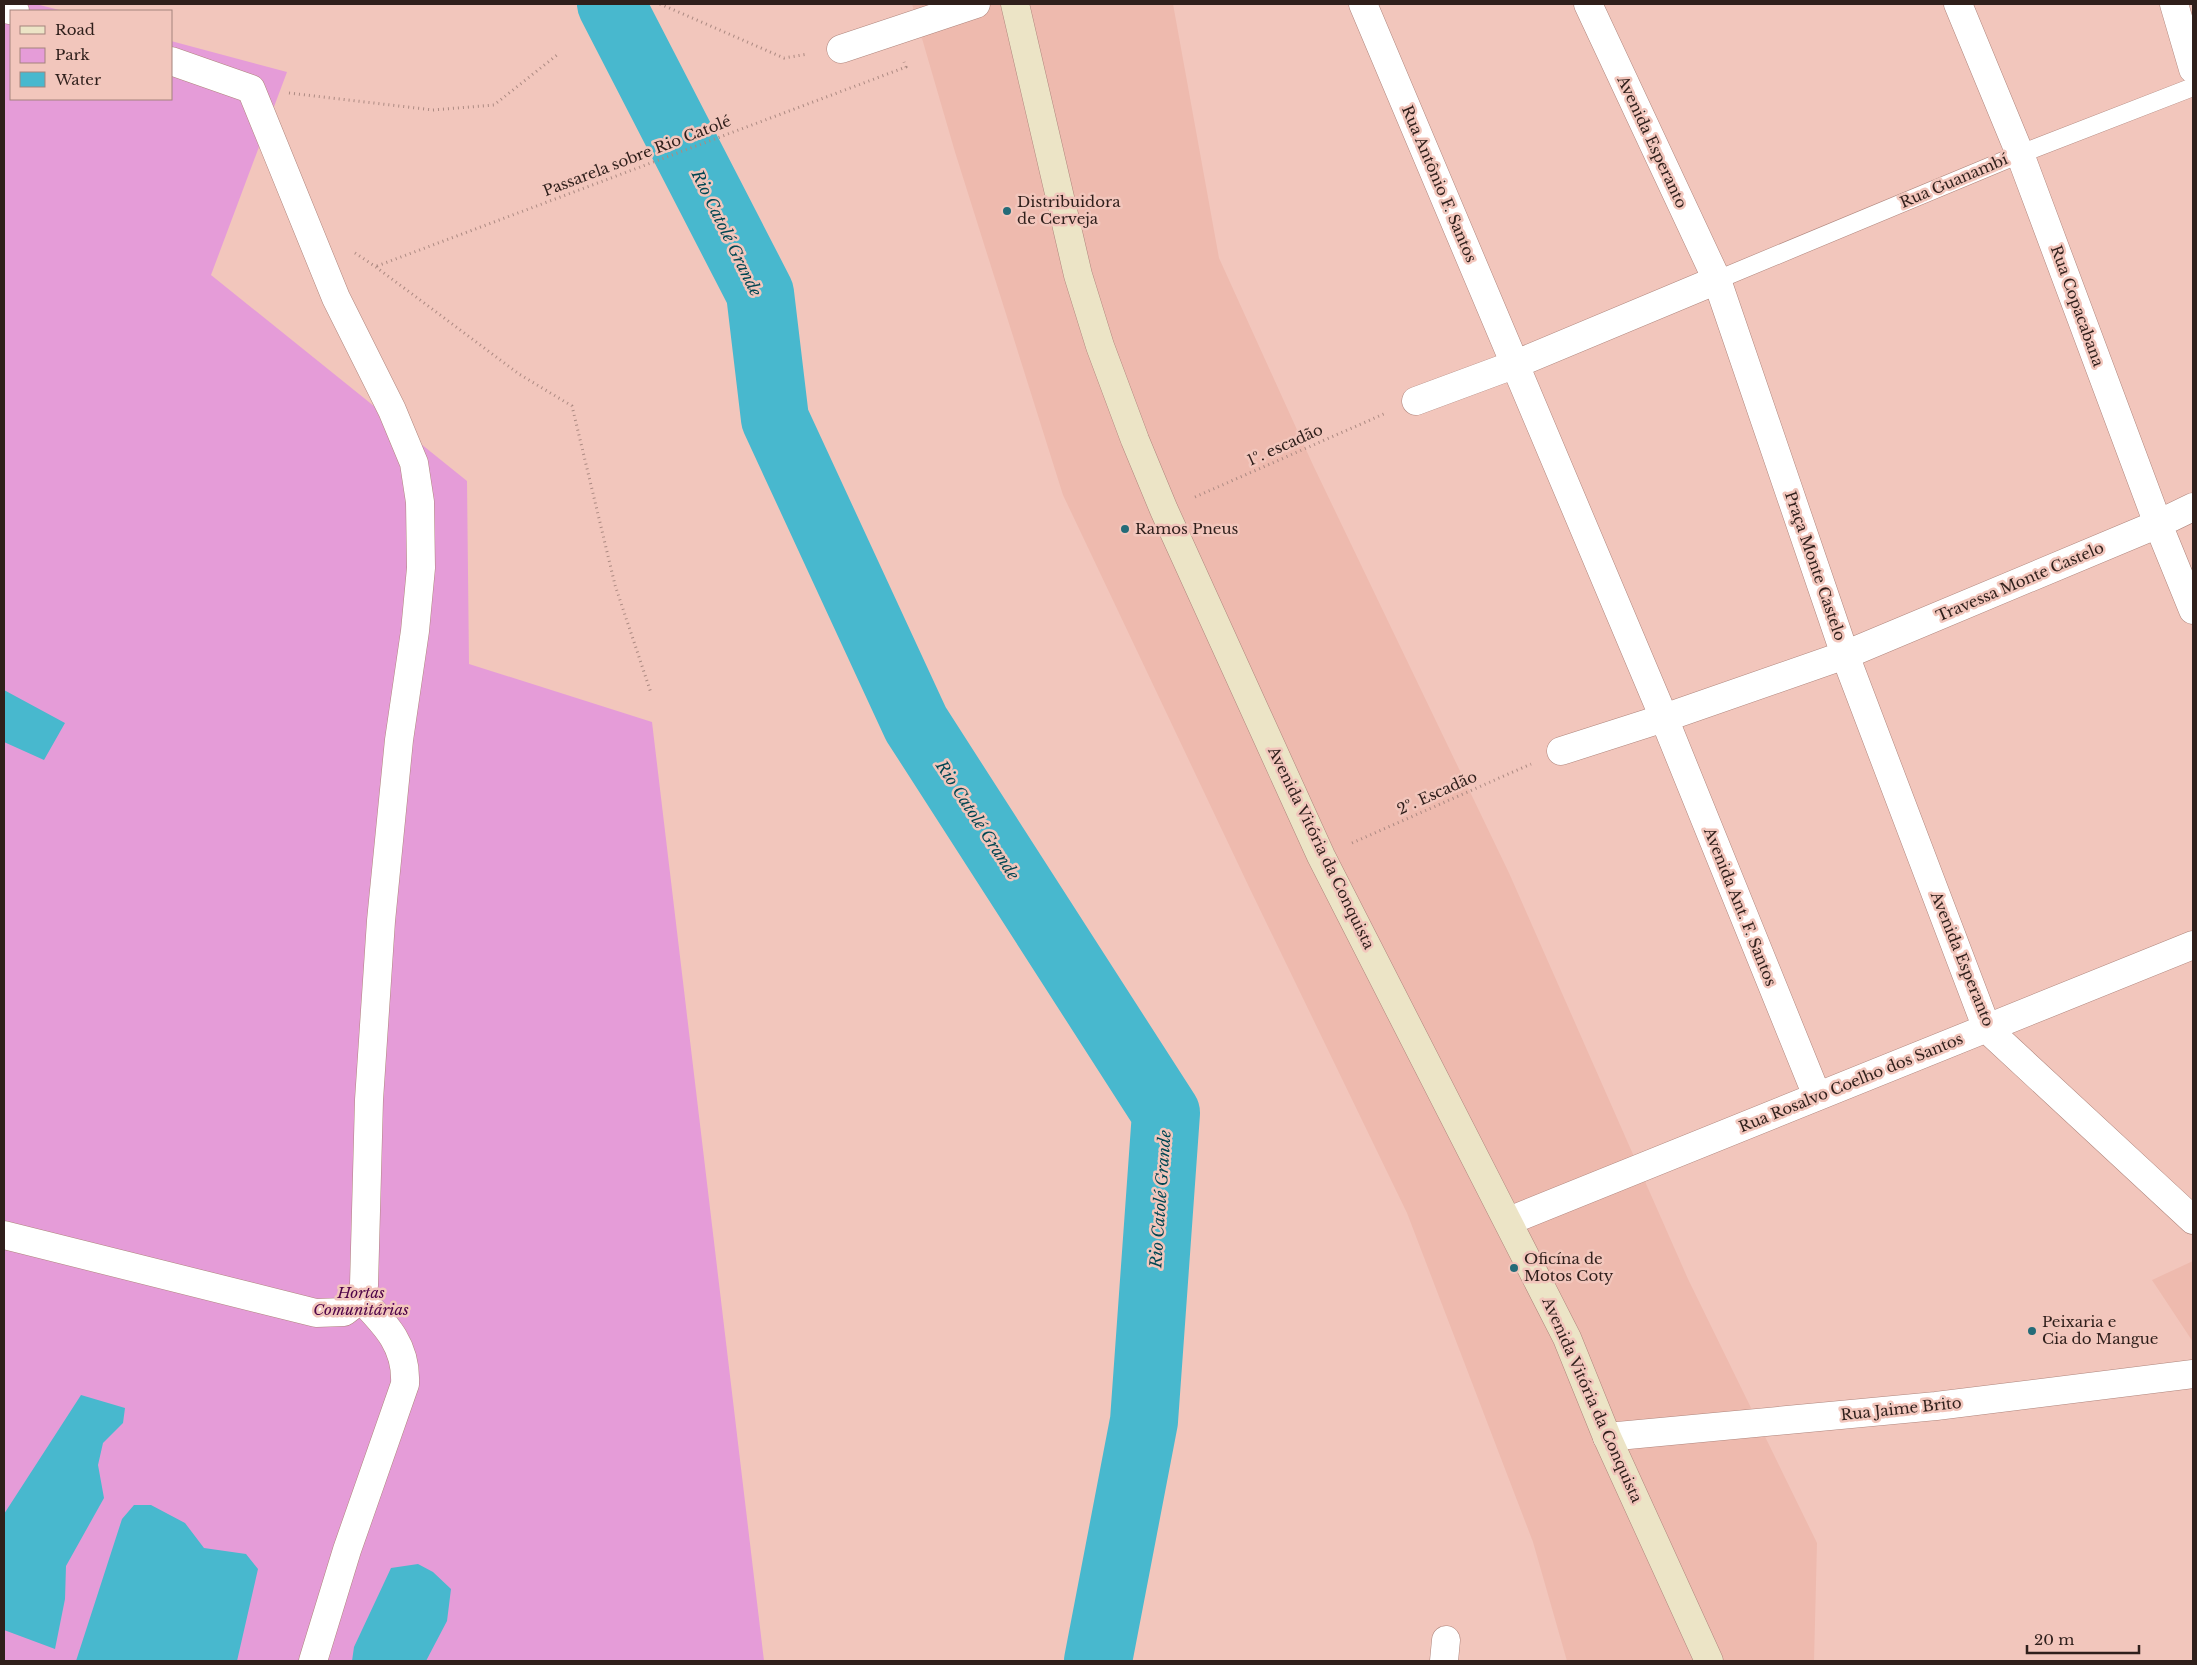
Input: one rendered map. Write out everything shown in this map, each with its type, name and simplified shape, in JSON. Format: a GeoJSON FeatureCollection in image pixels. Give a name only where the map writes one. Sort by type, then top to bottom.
{"type":"FeatureCollection","features":[{"type":"Feature","properties":{"kind":"main road","name":"Avenida Vitória da Conquista"},"geometry":{"type":"LineString","coordinates":[[1016,4],[1078,274],[1106,363],[1164,510],[1322,856],[1567,1338],[1608,1437],[1709,1661]]}},
{"type":"Feature","properties":{"kind":"street"},"geometry":{"type":"LineString","coordinates":[[841,49],[976,4]]}},
{"type":"Feature","properties":{"kind":"street","name":"Rua Antônio F. Santos"},"geometry":{"type":"LineString","coordinates":[[1363,4],[1516,364]]}},
{"type":"Feature","properties":{"kind":"street","name":"Avenida Esperanto"},"geometry":{"type":"LineString","coordinates":[[1588,4],[1717,280]]}},
{"type":"Feature","properties":{"kind":"street","name":"Rua Copacabana"},"geometry":{"type":"LineString","coordinates":[[1958,4],[2020,154],[2158,524],[2193,610]]}},
{"type":"Feature","properties":{"kind":"street"},"geometry":{"type":"LineString","coordinates":[[2174,4],[2193,69]]}},
{"type":"Feature","properties":{"kind":"street"},"geometry":{"type":"LineString","coordinates":[[4,1235],[316,1313],[344,1312],[361,1299],[364,1285],[369,1100],[381,921],[399,740],[416,622],[421,568],[420,502],[414,463],[392,410],[336,298],[251,89],[172,61]]}},
{"type":"Feature","properties":{"kind":"street"},"geometry":{"type":"LineString","coordinates":[[1416,400],[1516,364],[1717,280]]}},
{"type":"Feature","properties":{"kind":"street","name":"Praça Monte Castelo"},"geometry":{"type":"LineString","coordinates":[[1664,718],[1845,655],[1717,280]]}},
{"type":"Feature","properties":{"kind":"street"},"geometry":{"type":"LineString","coordinates":[[1516,364],[1664,718],[1561,751]]}},
{"type":"Feature","properties":{"kind":"street","name":"Travessa Monte Castelo"},"geometry":{"type":"LineString","coordinates":[[1845,655],[2158,524],[2193,507]]}},
{"type":"Feature","properties":{"kind":"street","name":"Avenida Esperanto"},"geometry":{"type":"LineString","coordinates":[[1845,655],[1987,1029],[2193,1219]]}},
{"type":"Feature","properties":{"kind":"street","name":"Avenida Ant. F. Santos"},"geometry":{"type":"LineString","coordinates":[[1664,718],[1817,1096]]}},
{"type":"Feature","properties":{"kind":"street","name":"Rua Rosalvo Coelho dos Santos"},"geometry":{"type":"LineString","coordinates":[[1509,1221],[2193,944]]}},
{"type":"Feature","properties":{"kind":"street"},"geometry":{"type":"LineString","coordinates":[[312,1661],[347,1550],[406,1384],[406,1367],[402,1351],[379,1318],[361,1299]]}},
{"type":"Feature","properties":{"kind":"street","name":"Rua Jaime Brito"},"geometry":{"type":"LineString","coordinates":[[1608,1437],[1936,1406],[2193,1374]]}},
{"type":"Feature","properties":{"kind":"lane","name":"Rua Guanambí"},"geometry":{"type":"LineString","coordinates":[[1717,280],[2020,154],[2193,87]]}},
{"type":"Feature","properties":{"kind":"path"},"geometry":{"type":"LineString","coordinates":[[660,4],[784,58],[841,49]]}},
{"type":"Feature","properties":{"kind":"path"},"geometry":{"type":"LineString","coordinates":[[251,89],[432,110],[494,105],[557,56]]}},
{"type":"Feature","properties":{"kind":"path","name":"Passarela sobre Rio Catolé"},"geometry":{"type":"LineString","coordinates":[[651,693],[615,585],[572,406],[519,374],[376,266],[906,67]]}},
{"type":"Feature","properties":{"kind":"path","name":"1º. escadão"},"geometry":{"type":"LineString","coordinates":[[1164,510],[1416,400]]}},
{"type":"Feature","properties":{"kind":"path","name":"2º. Escadão"},"geometry":{"type":"LineString","coordinates":[[1322,856],[1561,751]]}},
{"type":"Feature","properties":{"kind":"shaded area"},"geometry":{"type":"Polygon","coordinates":[[[912,4],[1173,4],[1219,258],[1313,465],[1509,873],[1688,1279],[1817,1543],[1814,1661],[1567,1661],[1533,1542],[1407,1213],[1250,889],[1063,495],[955,152],[912,4]]]}},
{"type":"Feature","properties":{"kind":"shaded area"},"geometry":{"type":"Polygon","coordinates":[[[2193,1261],[2193,1342],[2152,1280],[2193,1261]]]}},
{"type":"Feature","properties":{"kind":"green space","name":"Hortas Comunitárias"},"geometry":{"type":"Polygon","coordinates":[[[4,4],[36,4],[59,10],[10,10],[10,100],[172,100],[172,41],[287,72],[211,275],[467,481],[469,664],[652,722],[764,1661],[4,1661],[4,4]]]}},
{"type":"Feature","properties":{"kind":"water"},"geometry":{"type":"Polygon","coordinates":[[[4,690],[65,723],[44,760],[4,742],[4,690]]]}},
{"type":"Feature","properties":{"kind":"water"},"geometry":{"type":"Polygon","coordinates":[[[81,1395],[125,1408],[123,1423],[103,1443],[98,1465],[104,1498],[66,1566],[65,1599],[55,1649],[4,1630],[4,1514],[81,1395]]]}},
{"type":"Feature","properties":{"kind":"water"},"geometry":{"type":"Polygon","coordinates":[[[134,1505],[151,1505],[185,1523],[204,1548],[246,1554],[258,1569],[237,1661],[76,1661],[122,1519],[134,1505]]]}},
{"type":"Feature","properties":{"kind":"water"},"geometry":{"type":"Polygon","coordinates":[[[418,1564],[433,1572],[451,1589],[447,1621],[426,1661],[352,1661],[354,1647],[391,1568],[418,1564]]]}},
{"type":"Feature","properties":{"kind":"waterway","name":"Rio Catolé Grande"},"geometry":{"type":"LineString","coordinates":[[611,4],[760,293],[775,419],[916,724],[1166,1113],[1144,1421],[1098,1661]]}},
{"type":"Feature","properties":{"kind":"place","name":"Distribuidora de Cerveja"},"geometry":{"type":"Point","coordinates":[1007,211]}},
{"type":"Feature","properties":{"kind":"place","name":"Ramos Pneus"},"geometry":{"type":"Point","coordinates":[1125,529]}},
{"type":"Feature","properties":{"kind":"place","name":"Oficína de Motos Coty"},"geometry":{"type":"Point","coordinates":[1514,1268]}},
{"type":"Feature","properties":{"kind":"place","name":"Peixaria e Cia do Mangue"},"geometry":{"type":"Point","coordinates":[2032,1331]}}]}
